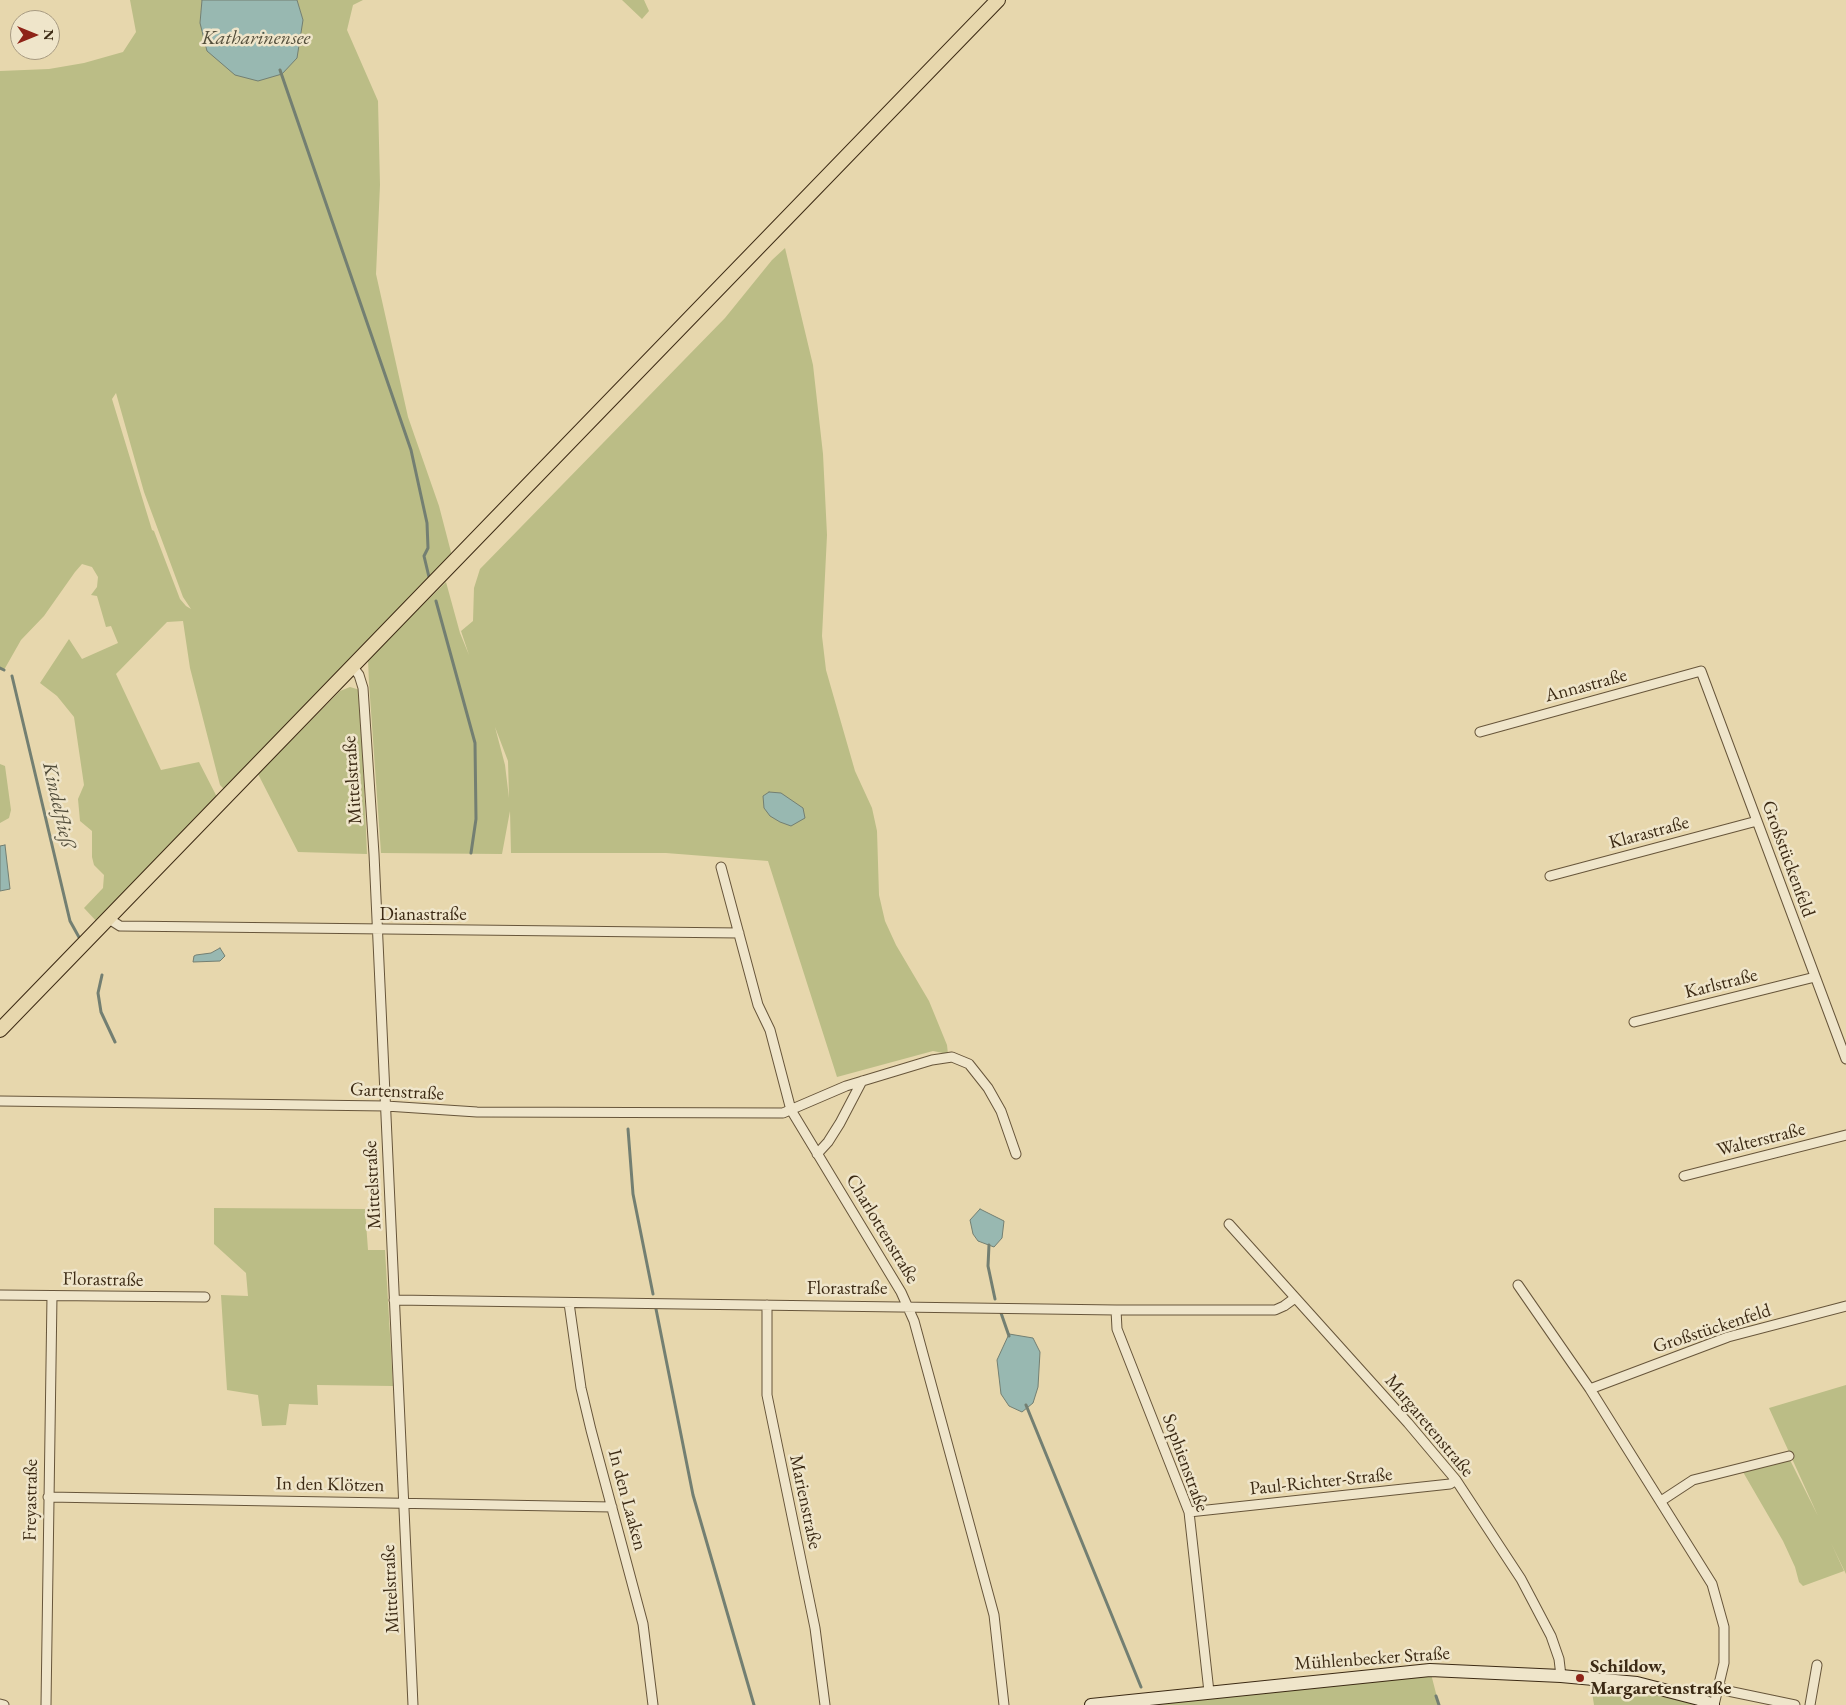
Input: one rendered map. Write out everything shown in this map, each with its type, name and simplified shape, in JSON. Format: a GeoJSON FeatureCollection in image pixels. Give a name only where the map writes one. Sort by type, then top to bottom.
{"type":"FeatureCollection","features":[{"type":"Feature","properties":{"kind":"main road"},"geometry":{"type":"LineString","coordinates":[[0,1030],[998,0]]}},
{"type":"Feature","properties":{"kind":"main road","name":"Mühlenbecker Straße"},"geometry":{"type":"LineString","coordinates":[[1091,1705],[1430,1670],[1561,1676],[1637,1683],[1699,1699],[1713,1705]]}},
{"type":"Feature","properties":{"kind":"street","name":"Mittelstraße"},"geometry":{"type":"LineString","coordinates":[[352,666],[359,675],[363,688],[386,1106],[402,1502],[413,1705]]}},
{"type":"Feature","properties":{"kind":"street","name":"Annastraße"},"geometry":{"type":"LineString","coordinates":[[1480,732],[1701,671]]}},
{"type":"Feature","properties":{"kind":"street","name":"Großstückenfeld"},"geometry":{"type":"LineString","coordinates":[[1701,671],[1846,1059]]}},
{"type":"Feature","properties":{"kind":"street","name":"Klarastraße"},"geometry":{"type":"LineString","coordinates":[[1550,876],[1757,821]]}},
{"type":"Feature","properties":{"kind":"street","name":"Charlottenstraße"},"geometry":{"type":"LineString","coordinates":[[721,867],[758,1005],[770,1030],[791,1110],[908,1306],[952,1455],[994,1615],[1004,1705]]}},
{"type":"Feature","properties":{"kind":"street","name":"Dianastraße"},"geometry":{"type":"LineString","coordinates":[[108,919],[120,926],[376,931],[739,933]]}},
{"type":"Feature","properties":{"kind":"street","name":"Karlstraße"},"geometry":{"type":"LineString","coordinates":[[1634,1022],[1815,977]]}},
{"type":"Feature","properties":{"kind":"street","name":"Gartenstraße"},"geometry":{"type":"LineString","coordinates":[[0,1102],[386,1106],[477,1112],[783,1113],[862,1081],[932,1060],[952,1057],[959,1058],[977,1072],[988,1088],[1001,1112],[1016,1154]]}},
{"type":"Feature","properties":{"kind":"street"},"geometry":{"type":"LineString","coordinates":[[817,1154],[836,1129],[862,1081]]}},
{"type":"Feature","properties":{"kind":"street","name":"Walterstraße"},"geometry":{"type":"LineString","coordinates":[[1684,1176],[1846,1135]]}},
{"type":"Feature","properties":{"kind":"street","name":"Margaretenstraße"},"geometry":{"type":"LineString","coordinates":[[1229,1224],[1408,1423],[1456,1480],[1520,1579],[1551,1636],[1559,1659],[1561,1676]]}},
{"type":"Feature","properties":{"kind":"street"},"geometry":{"type":"LineString","coordinates":[[1518,1285],[1590,1389],[1712,1584],[1724,1627],[1724,1663],[1720,1687],[1713,1705]]}},
{"type":"Feature","properties":{"kind":"street","name":"Florastraße"},"geometry":{"type":"LineString","coordinates":[[0,1295],[205,1297]]}},
{"type":"Feature","properties":{"kind":"street","name":"Freyastraße"},"geometry":{"type":"LineString","coordinates":[[46,1705],[52,1296]]}},
{"type":"Feature","properties":{"kind":"street","name":"Florastraße"},"geometry":{"type":"LineString","coordinates":[[394,1300],[1116,1310],[1275,1310],[1295,1298]]}},
{"type":"Feature","properties":{"kind":"street","name":"In den Laaken"},"geometry":{"type":"LineString","coordinates":[[569,1303],[581,1388],[644,1624],[653,1705]]}},
{"type":"Feature","properties":{"kind":"street","name":"Marienstraße"},"geometry":{"type":"LineString","coordinates":[[767,1304],[767,1396],[815,1628],[825,1705]]}},
{"type":"Feature","properties":{"kind":"street","name":"Großstückenfeld"},"geometry":{"type":"LineString","coordinates":[[1590,1389],[1728,1336],[1846,1306]]}},
{"type":"Feature","properties":{"kind":"street","name":"Sophienstraße"},"geometry":{"type":"LineString","coordinates":[[1116,1310],[1117,1329],[1189,1512],[1209,1692]]}},
{"type":"Feature","properties":{"kind":"street"},"geometry":{"type":"LineString","coordinates":[[1661,1501],[1693,1480],[1789,1456]]}},
{"type":"Feature","properties":{"kind":"street","name":"Paul-Richter-Straße"},"geometry":{"type":"LineString","coordinates":[[1189,1512],[1450,1484],[1456,1480]]}},
{"type":"Feature","properties":{"kind":"street","name":"In den Klötzen"},"geometry":{"type":"LineString","coordinates":[[48,1496],[402,1502],[612,1508]]}},
{"type":"Feature","properties":{"kind":"street"},"geometry":{"type":"LineString","coordinates":[[1810,1705],[1817,1665]]}},
{"type":"Feature","properties":{"kind":"street"},"geometry":{"type":"LineString","coordinates":[[1720,1687],[1728,1691],[1795,1705]]}},
{"type":"Feature","properties":{"kind":"street"},"geometry":{"type":"LineString","coordinates":[[0,1704],[4,1705]]}},
{"type":"Feature","properties":{"kind":"green space"},"geometry":{"type":"Polygon","coordinates":[[[130,0],[202,0],[200,23],[303,20],[297,0],[363,0],[353,5],[347,30],[378,101],[380,185],[376,274],[408,417],[439,506],[452,556],[225,790],[220,785],[190,668],[183,621],[167,622],[116,674],[161,770],[199,762],[218,799],[99,924],[84,908],[103,888],[104,875],[94,865],[92,857],[92,831],[80,821],[78,799],[84,785],[74,717],[57,696],[40,683],[69,639],[82,659],[118,643],[111,626],[106,627],[97,596],[91,595],[97,587],[98,577],[92,567],[82,564],[44,616],[21,640],[4,670],[0,668],[0,71],[49,69],[84,63],[123,52],[136,32],[130,0]],[[116,393],[112,399],[152,530],[180,599],[191,609],[183,597],[144,492],[116,393]]]}},
{"type":"Feature","properties":{"kind":"green space"},"geometry":{"type":"Polygon","coordinates":[[[622,0],[644,0],[649,11],[642,19],[622,0]]]}},
{"type":"Feature","properties":{"kind":"green space"},"geometry":{"type":"Polygon","coordinates":[[[785,248],[813,365],[823,454],[827,535],[822,636],[826,670],[855,771],[872,808],[877,831],[879,895],[885,921],[896,945],[929,1001],[947,1045],[948,1054],[933,1051],[837,1077],[768,861],[666,853],[511,853],[510,811],[502,854],[381,853],[368,659],[446,582],[460,633],[469,655],[461,631],[473,621],[474,588],[480,569],[725,318],[772,260],[785,248]],[[495,727],[505,765],[509,798],[508,761],[495,727]]]}},
{"type":"Feature","properties":{"kind":"green space"},"geometry":{"type":"Polygon","coordinates":[[[350,687],[360,690],[367,854],[298,852],[258,774],[340,691],[350,687]]]}},
{"type":"Feature","properties":{"kind":"green space"},"geometry":{"type":"Polygon","coordinates":[[[0,764],[5,766],[11,810],[9,818],[0,823],[0,764]]]}},
{"type":"Feature","properties":{"kind":"green space"},"geometry":{"type":"Polygon","coordinates":[[[214,1208],[365,1209],[368,1250],[385,1250],[393,1386],[317,1385],[318,1405],[289,1404],[286,1425],[262,1426],[258,1395],[227,1390],[221,1295],[248,1296],[246,1273],[214,1244],[214,1208]]]}},
{"type":"Feature","properties":{"kind":"green space"},"geometry":{"type":"Polygon","coordinates":[[[1846,1385],[1846,1574],[1831,1543],[1844,1571],[1803,1586],[1799,1582],[1795,1567],[1783,1541],[1743,1472],[1790,1460],[1818,1516],[1769,1408],[1846,1385]]]}},
{"type":"Feature","properties":{"kind":"green space"},"geometry":{"type":"Polygon","coordinates":[[[1430,1670],[1439,1705],[1091,1705],[1430,1670]]]}},
{"type":"Feature","properties":{"kind":"green space"},"geometry":{"type":"Polygon","coordinates":[[[1591,1686],[1636,1690],[1661,1689],[1713,1705],[1594,1705],[1591,1686]]]}},
{"type":"Feature","properties":{"kind":"water","name":"Katharinensee"},"geometry":{"type":"Polygon","coordinates":[[[202,0],[297,0],[303,20],[297,58],[282,74],[258,81],[235,75],[207,51],[200,23],[202,0]]]}},
{"type":"Feature","properties":{"kind":"water"},"geometry":{"type":"Polygon","coordinates":[[[769,792],[781,793],[803,808],[805,818],[791,826],[770,816],[764,808],[763,796],[769,792]]]}},
{"type":"Feature","properties":{"kind":"water"},"geometry":{"type":"Polygon","coordinates":[[[5,845],[10,889],[0,891],[0,846],[5,845]]]}},
{"type":"Feature","properties":{"kind":"water"},"geometry":{"type":"Polygon","coordinates":[[[220,948],[225,956],[220,961],[193,962],[194,956],[211,953],[220,948]]]}},
{"type":"Feature","properties":{"kind":"water"},"geometry":{"type":"Polygon","coordinates":[[[980,1209],[1004,1221],[1002,1238],[994,1247],[978,1241],[973,1234],[970,1220],[980,1209]]]}},
{"type":"Feature","properties":{"kind":"water"},"geometry":{"type":"Polygon","coordinates":[[[1009,1334],[1033,1338],[1040,1352],[1038,1387],[1033,1403],[1022,1412],[1009,1406],[1001,1394],[997,1360],[1009,1334]]]}},
{"type":"Feature","properties":{"kind":"waterway"},"geometry":{"type":"LineString","coordinates":[[280,70],[411,450],[427,523],[428,548],[424,556],[429,577]]}},
{"type":"Feature","properties":{"kind":"waterway"},"geometry":{"type":"LineString","coordinates":[[436,601],[475,743],[476,819],[471,853]]}},
{"type":"Feature","properties":{"kind":"waterway","name":"Kindelfließ"},"geometry":{"type":"LineString","coordinates":[[0,668],[4,670]]}},
{"type":"Feature","properties":{"kind":"waterway","name":"Kindelfließ"},"geometry":{"type":"LineString","coordinates":[[12,676],[70,921],[80,939]]}},
{"type":"Feature","properties":{"kind":"waterway","name":"Kindelfließ"},"geometry":{"type":"LineString","coordinates":[[102,975],[98,993],[101,1012],[115,1042]]}},
{"type":"Feature","properties":{"kind":"waterway"},"geometry":{"type":"LineString","coordinates":[[628,1129],[633,1194],[653,1294]]}},
{"type":"Feature","properties":{"kind":"waterway"},"geometry":{"type":"LineString","coordinates":[[989,1245],[988,1266],[995,1299]]}},
{"type":"Feature","properties":{"kind":"waterway"},"geometry":{"type":"LineString","coordinates":[[656,1309],[693,1495],[754,1705]]}},
{"type":"Feature","properties":{"kind":"waterway"},"geometry":{"type":"LineString","coordinates":[[1001,1313],[1009,1336]]}},
{"type":"Feature","properties":{"kind":"waterway"},"geometry":{"type":"LineString","coordinates":[[1026,1405],[1141,1687]]}},
{"type":"Feature","properties":{"kind":"waterway"},"geometry":{"type":"LineString","coordinates":[[1436,1696],[1439,1705]]}},
{"type":"Feature","properties":{"kind":"place","name":"Schildow, Margaretenstraße"},"geometry":{"type":"Point","coordinates":[1580,1678]}}]}
